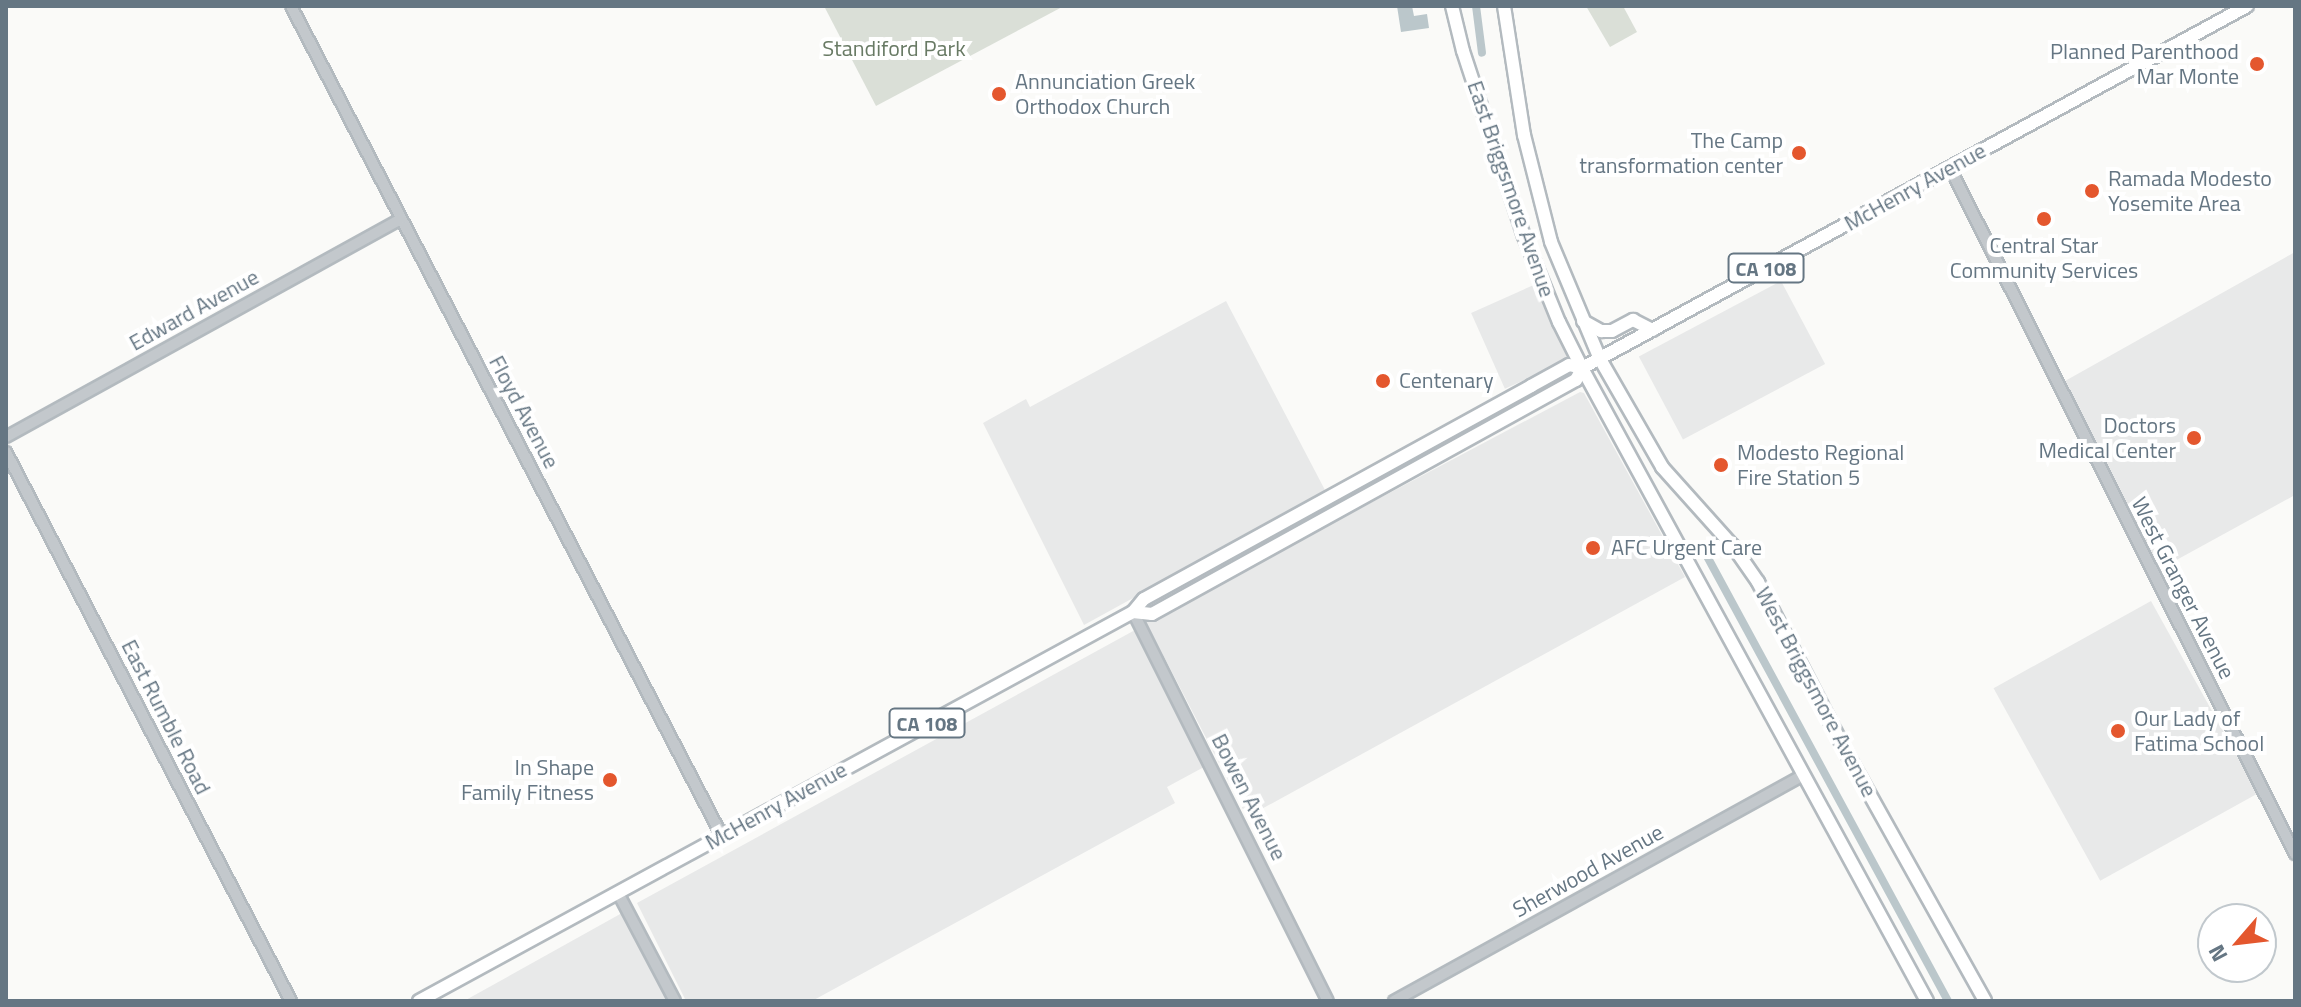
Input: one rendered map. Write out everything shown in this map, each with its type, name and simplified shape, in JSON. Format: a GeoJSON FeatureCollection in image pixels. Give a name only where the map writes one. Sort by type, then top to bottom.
{"type":"FeatureCollection","features":[{"type":"Feature","properties":{"kind":"main road","name":"East Briggsmore Avenue"},"geometry":{"type":"LineString","coordinates":[[1452,6],[1463,51],[1524,236],[1559,322],[1582,368]]}},
{"type":"Feature","properties":{"kind":"main road","name":"East Briggsmore Avenue"},"geometry":{"type":"LineString","coordinates":[[1504,6],[1524,135],[1536,187],[1551,242],[1600,359]]}},
{"type":"Feature","properties":{"kind":"main road","name":"McHenry Avenue"},"geometry":{"type":"LineString","coordinates":[[419,1001],[1133,612],[1152,614],[1576,380],[1582,368],[2247,6]]}},
{"type":"Feature","properties":{"kind":"main road"},"geometry":{"type":"LineString","coordinates":[[1583,321],[1601,331],[1612,331],[1633,320],[1653,330]]}},
{"type":"Feature","properties":{"kind":"main road","name":"West Briggsmore Avenue"},"geometry":{"type":"LineString","coordinates":[[1600,359],[1662,467],[1733,546],[1758,582],[1846,752],[1985,1001]]}},
{"type":"Feature","properties":{"kind":"main road"},"geometry":{"type":"LineString","coordinates":[[1582,368],[1801,776],[1927,1001]]}},
{"type":"Feature","properties":{"kind":"street","name":"Floyd Avenue"},"geometry":{"type":"LineString","coordinates":[[291,6],[722,836]]}},
{"type":"Feature","properties":{"kind":"street","name":"West Granger Avenue"},"geometry":{"type":"LineString","coordinates":[[1950,168],[2295,854]]}},
{"type":"Feature","properties":{"kind":"street","name":"Edward Avenue"},"geometry":{"type":"LineString","coordinates":[[6,437],[401,219]]}},
{"type":"Feature","properties":{"kind":"street","name":"East Rumble Road"},"geometry":{"type":"LineString","coordinates":[[6,452],[291,1001]]}},
{"type":"Feature","properties":{"kind":"street","name":"Bowen Avenue"},"geometry":{"type":"LineString","coordinates":[[1133,612],[1328,1001]]}},
{"type":"Feature","properties":{"kind":"street","name":"Sherwood Avenue"},"geometry":{"type":"LineString","coordinates":[[1394,1001],[1801,776]]}},
{"type":"Feature","properties":{"kind":"street"},"geometry":{"type":"LineString","coordinates":[[618,893],[675,1001]]}},
{"type":"Feature","properties":{"kind":"shaded area"},"geometry":{"type":"Polygon","coordinates":[[[1397,6],[1412,6],[1414,16],[1427,14],[1429,28],[1401,32],[1397,6]]]}},
{"type":"Feature","properties":{"kind":"shaded area","name":"Doctors Medical Center"},"geometry":{"type":"Polygon","coordinates":[[[2295,252],[2295,495],[2160,569],[2065,381],[2295,252]]]}},
{"type":"Feature","properties":{"kind":"shaded area"},"geometry":{"type":"Polygon","coordinates":[[[1781,281],[1825,364],[1683,440],[1639,357],[1781,281]]]}},
{"type":"Feature","properties":{"kind":"shaded area"},"geometry":{"type":"Polygon","coordinates":[[[1536,284],[1570,360],[1505,389],[1471,313],[1536,284]]]}},
{"type":"Feature","properties":{"kind":"shaded area"},"geometry":{"type":"Polygon","coordinates":[[[1226,301],[1326,492],[1084,625],[983,423],[1026,399],[1030,407],[1226,301]]]}},
{"type":"Feature","properties":{"kind":"shaded area"},"geometry":{"type":"Polygon","coordinates":[[[1580,392],[1584,393],[1685,577],[1247,817],[1146,622],[1580,392]]]}},
{"type":"Feature","properties":{"kind":"shaded area","name":"Our Lady of Fatima School"},"geometry":{"type":"Polygon","coordinates":[[[2151,601],[2258,793],[2100,881],[1994,688],[2151,601]]]}},
{"type":"Feature","properties":{"kind":"shaded area"},"geometry":{"type":"Polygon","coordinates":[[[1135,630],[1204,767],[1167,787],[1175,803],[812,1001],[686,1001],[637,903],[1135,630]]]}},
{"type":"Feature","properties":{"kind":"shaded area"},"geometry":{"type":"Polygon","coordinates":[[[622,913],[667,1001],[464,1001],[622,913]]]}},
{"type":"Feature","properties":{"kind":"green space","name":"Standiford Park"},"geometry":{"type":"Polygon","coordinates":[[[824,6],[1064,6],[876,106],[824,6]]]}},
{"type":"Feature","properties":{"kind":"green space"},"geometry":{"type":"Polygon","coordinates":[[[1586,6],[1623,6],[1637,32],[1610,47],[1586,6]]]}},
{"type":"Feature","properties":{"kind":"waterway"},"geometry":{"type":"LineString","coordinates":[[1476,6],[1482,53]]}},
{"type":"Feature","properties":{"kind":"waterway"},"geometry":{"type":"LineString","coordinates":[[1702,547],[1948,1001]]}},
{"type":"Feature","properties":{"kind":"place","name":"Planned Parenthood Mar Monte"},"geometry":{"type":"Point","coordinates":[2257,64]}},
{"type":"Feature","properties":{"kind":"place","name":"Annunciation Greek Orthodox Church"},"geometry":{"type":"Point","coordinates":[999,94]}},
{"type":"Feature","properties":{"kind":"place","name":"The Camp transformation center"},"geometry":{"type":"Point","coordinates":[1799,153]}},
{"type":"Feature","properties":{"kind":"place","name":"Ramada Modesto Yosemite Area"},"geometry":{"type":"Point","coordinates":[2092,191]}},
{"type":"Feature","properties":{"kind":"place","name":"Central Star Community Services"},"geometry":{"type":"Point","coordinates":[2044,219]}},
{"type":"Feature","properties":{"kind":"place","name":"Centenary"},"geometry":{"type":"Point","coordinates":[1383,381]}},
{"type":"Feature","properties":{"kind":"place","name":"Doctors Medical Center"},"geometry":{"type":"Point","coordinates":[2194,438]}},
{"type":"Feature","properties":{"kind":"place","name":"Modesto Regional Fire Station 5"},"geometry":{"type":"Point","coordinates":[1721,465]}},
{"type":"Feature","properties":{"kind":"place","name":"AFC Urgent Care"},"geometry":{"type":"Point","coordinates":[1593,548]}},
{"type":"Feature","properties":{"kind":"place","name":"Our Lady of Fatima School"},"geometry":{"type":"Point","coordinates":[2118,731]}},
{"type":"Feature","properties":{"kind":"place","name":"In Shape Family Fitness"},"geometry":{"type":"Point","coordinates":[610,780]}}]}
